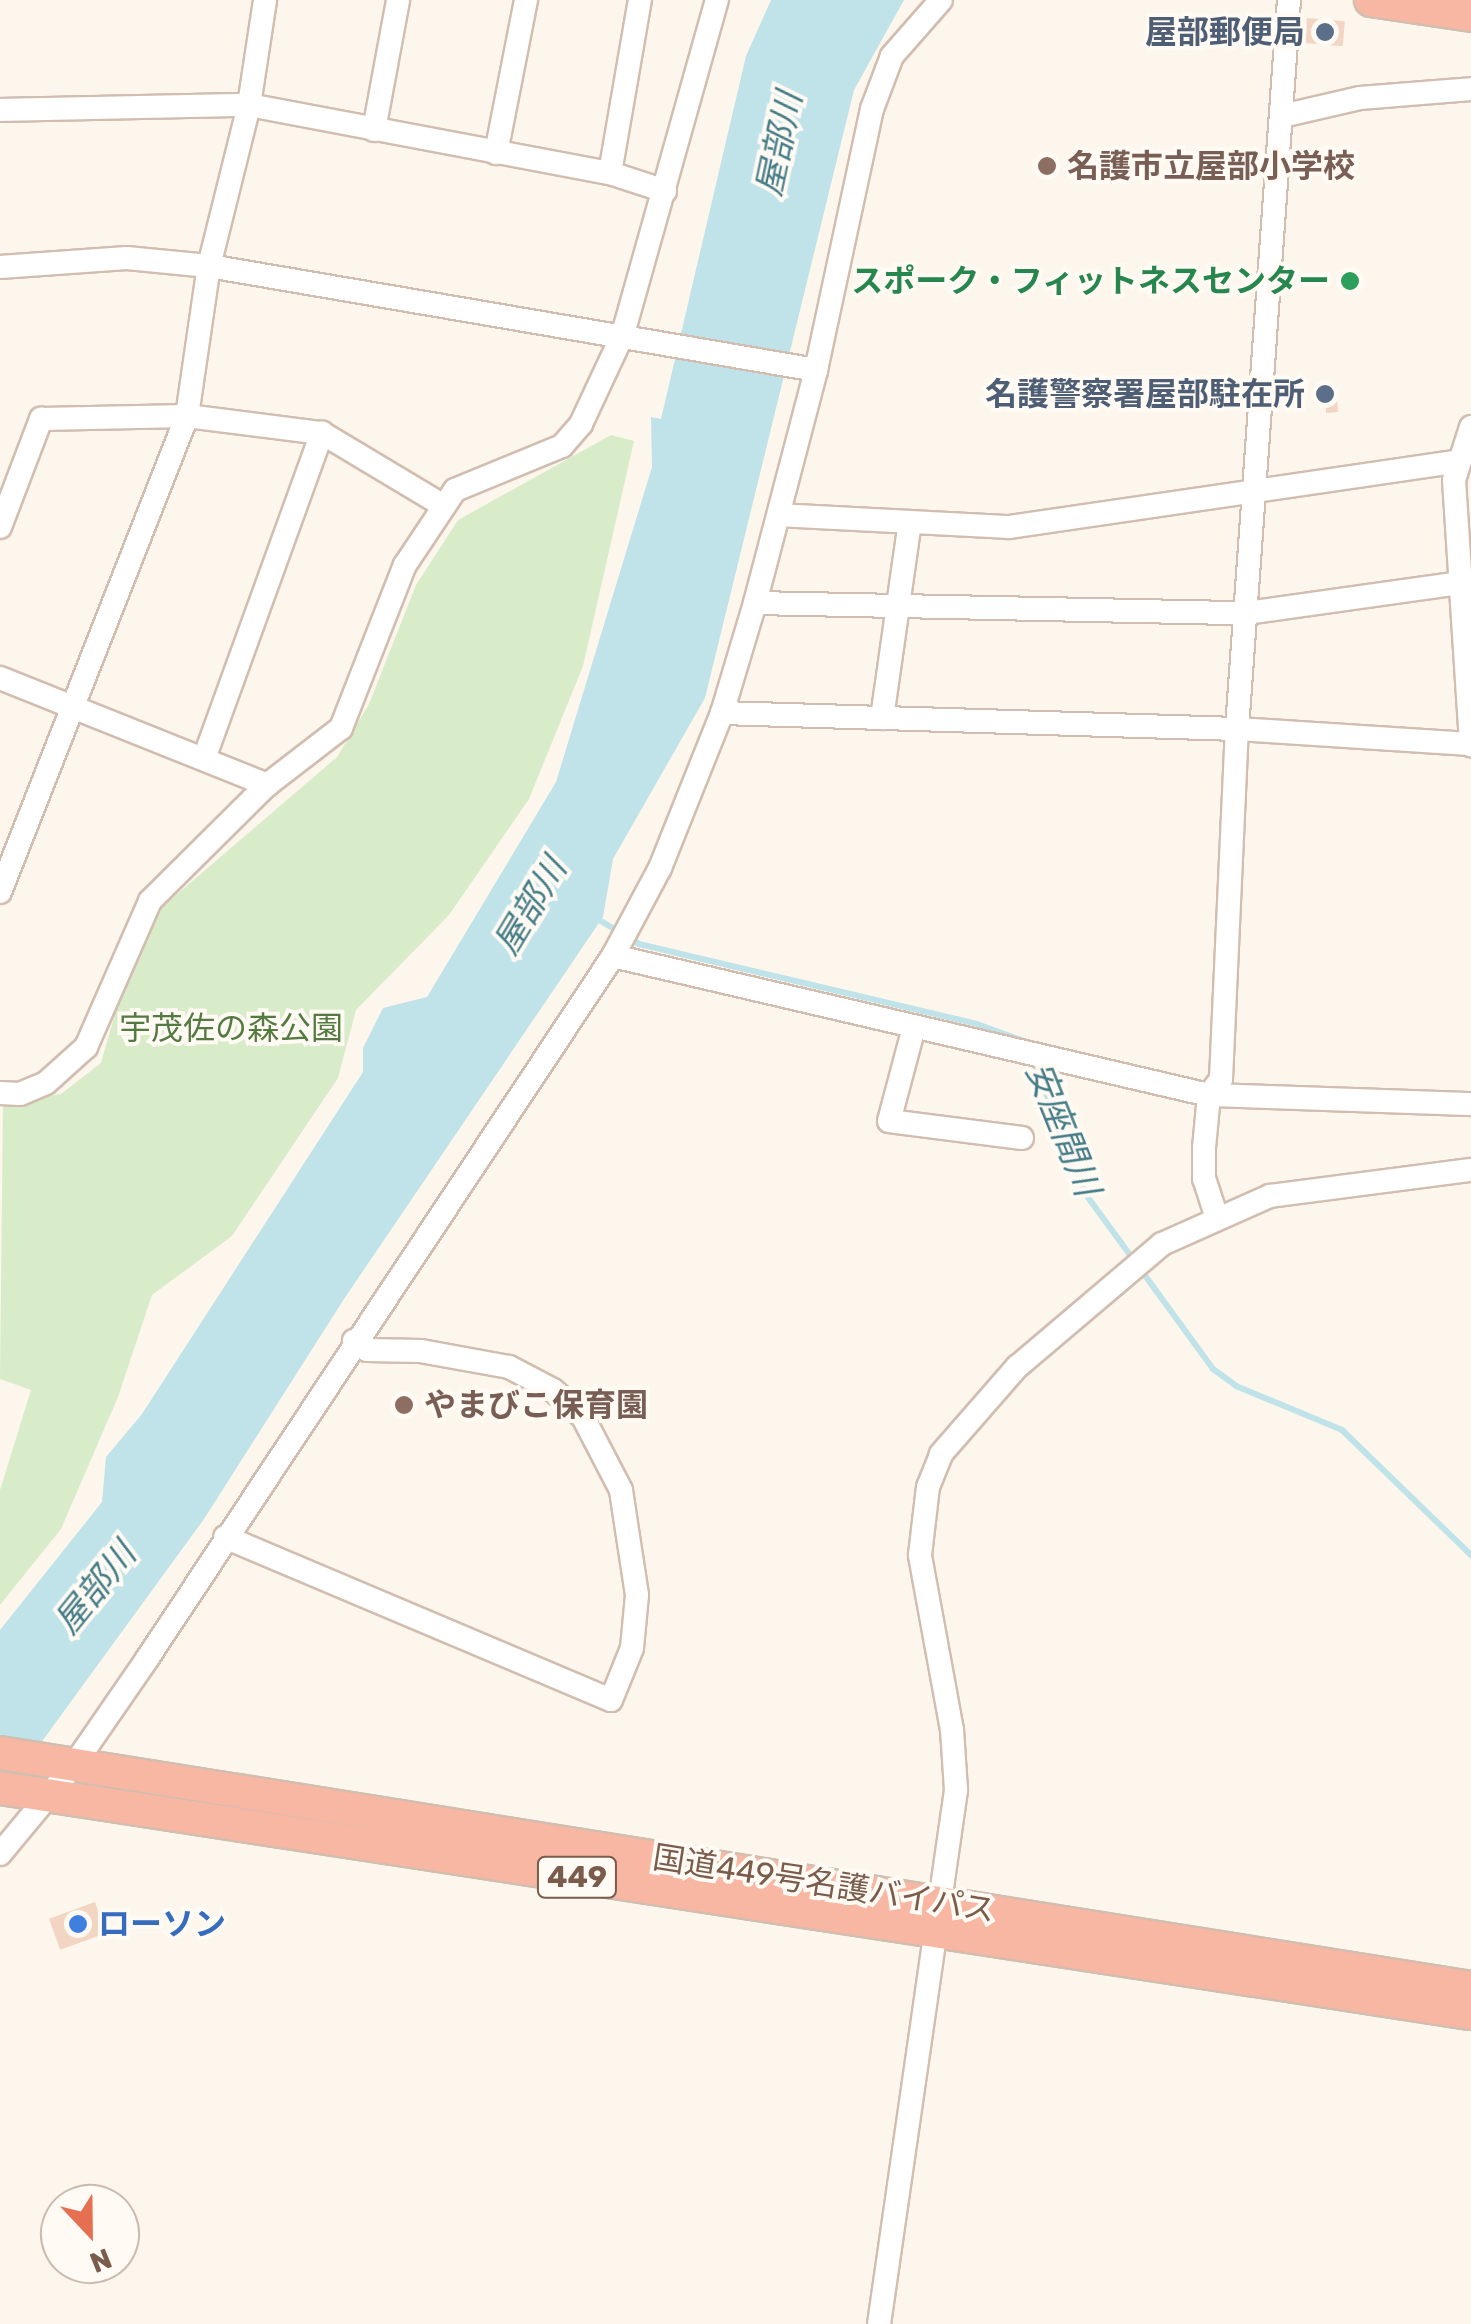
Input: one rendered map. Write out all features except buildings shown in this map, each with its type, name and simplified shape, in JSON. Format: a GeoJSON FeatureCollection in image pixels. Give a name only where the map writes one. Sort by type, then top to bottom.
{"type":"FeatureCollection","features":[{"type":"Feature","properties":{"kind":"highway"},"geometry":{"type":"LineString","coordinates":[[1371,0],[1471,15]]}},
{"type":"Feature","properties":{"kind":"highway","name":"国道449号名護バイパス"},"geometry":{"type":"LineString","coordinates":[[0,1753],[1471,2013]]}},
{"type":"Feature","properties":{"kind":"highway","name":"国道449号名護バイパス"},"geometry":{"type":"LineString","coordinates":[[23,1791],[1471,1988]]}},
{"type":"Feature","properties":{"kind":"street"},"geometry":{"type":"LineString","coordinates":[[0,892],[187,416],[209,266],[249,105],[265,0]]}},
{"type":"Feature","properties":{"kind":"street"},"geometry":{"type":"LineString","coordinates":[[374,130],[398,0]]}},
{"type":"Feature","properties":{"kind":"street"},"geometry":{"type":"LineString","coordinates":[[496,154],[526,0]]}},
{"type":"Feature","properties":{"kind":"street"},"geometry":{"type":"LineString","coordinates":[[610,172],[640,0]]}},
{"type":"Feature","properties":{"kind":"street"},"geometry":{"type":"LineString","coordinates":[[0,1092],[20,1094],[46,1083],[86,1047],[150,901],[266,785],[341,728],[405,565],[455,490],[562,446],[581,424],[624,334],[665,190],[677,127],[717,0]]}},
{"type":"Feature","properties":{"kind":"street"},"geometry":{"type":"LineString","coordinates":[[0,1854],[23,1791],[58,1762],[226,1537],[613,956],[660,868],[722,714],[756,603],[779,515],[806,368],[872,110],[892,56],[942,0]]}},
{"type":"Feature","properties":{"kind":"street"},"geometry":{"type":"LineString","coordinates":[[1216,1215],[1204,1179],[1208,1096],[1221,1079],[1237,729],[1289,0]]}},
{"type":"Feature","properties":{"kind":"street"},"geometry":{"type":"LineString","coordinates":[[1282,116],[1360,98],[1471,88]]}},
{"type":"Feature","properties":{"kind":"street"},"geometry":{"type":"LineString","coordinates":[[0,110],[249,105],[496,154],[610,172],[665,190]]}},
{"type":"Feature","properties":{"kind":"street"},"geometry":{"type":"LineString","coordinates":[[0,266],[127,258],[209,266],[666,341],[806,368]]}},
{"type":"Feature","properties":{"kind":"street"},"geometry":{"type":"LineString","coordinates":[[0,527],[40,419],[187,416],[322,433],[444,506]]}},
{"type":"Feature","properties":{"kind":"street"},"geometry":{"type":"LineString","coordinates":[[722,714],[1237,729],[1471,745],[1454,480],[1471,427]]}},
{"type":"Feature","properties":{"kind":"street"},"geometry":{"type":"LineString","coordinates":[[205,756],[322,433]]}},
{"type":"Feature","properties":{"kind":"street"},"geometry":{"type":"LineString","coordinates":[[779,515],[1010,528],[1254,488],[1459,460]]}},
{"type":"Feature","properties":{"kind":"street"},"geometry":{"type":"LineString","coordinates":[[882,718],[910,522]]}},
{"type":"Feature","properties":{"kind":"street"},"geometry":{"type":"LineString","coordinates":[[756,603],[1246,613],[1459,583]]}},
{"type":"Feature","properties":{"kind":"street"},"geometry":{"type":"LineString","coordinates":[[0,678],[205,756],[266,785]]}},
{"type":"Feature","properties":{"kind":"street"},"geometry":{"type":"LineString","coordinates":[[613,956],[913,1031],[1208,1096],[1471,1104]]}},
{"type":"Feature","properties":{"kind":"street"},"geometry":{"type":"LineString","coordinates":[[913,1031],[889,1121],[1022,1138]]}},
{"type":"Feature","properties":{"kind":"street"},"geometry":{"type":"LineString","coordinates":[[879,2324],[939,1918],[955,1749],[920,1555],[928,1487],[941,1454],[1016,1367],[1124,1271],[1216,1215],[1270,1196],[1471,1170]]}},
{"type":"Feature","properties":{"kind":"street"},"geometry":{"type":"LineString","coordinates":[[226,1537],[611,1700],[632,1648],[637,1595],[621,1490],[583,1417],[553,1390],[509,1366],[420,1351],[367,1350],[354,1341]]}},
{"type":"Feature","properties":{"kind":"green space","name":"宇茂佐の森公園"},"geometry":{"type":"Polygon","coordinates":[[[611,435],[634,441],[583,666],[529,799],[449,915],[356,1010],[338,1078],[232,1236],[152,1295],[118,1397],[61,1529],[0,1605],[0,1490],[31,1390],[0,1379],[3,1104],[61,1094],[101,1063],[127,971],[162,907],[337,757],[369,704],[416,585],[458,520],[611,435]]]}},
{"type":"Feature","properties":{"kind":"water","name":"屋部川"},"geometry":{"type":"Polygon","coordinates":[[[771,0],[904,0],[854,90],[705,698],[613,859],[603,917],[344,1299],[204,1519],[0,1799],[0,1630],[102,1502],[106,1457],[142,1414],[363,1072],[363,1048],[383,1008],[427,997],[556,782],[652,467],[651,417],[661,419],[746,56],[771,0]]]}},
{"type":"Feature","properties":{"kind":"waterway","name":"安座間川"},"geometry":{"type":"LineString","coordinates":[[596,918],[639,944],[977,1024],[1024,1041]]}},
{"type":"Feature","properties":{"kind":"waterway","name":"安座間川"},"geometry":{"type":"LineString","coordinates":[[1033,1061],[1087,1196],[1213,1369],[1236,1386],[1342,1430],[1471,1555]]}},
{"type":"Feature","properties":{"kind":"place","name":"屋部郵便局"},"geometry":{"type":"Point","coordinates":[1325,32]}},
{"type":"Feature","properties":{"kind":"place","name":"名護市立屋部小学校"},"geometry":{"type":"Point","coordinates":[1047,166]}},
{"type":"Feature","properties":{"kind":"place","name":"スポーク・フィットネスセンター"},"geometry":{"type":"Point","coordinates":[1350,281]}},
{"type":"Feature","properties":{"kind":"place","name":"名護警察署屋部駐在所"},"geometry":{"type":"Point","coordinates":[1325,394]}},
{"type":"Feature","properties":{"kind":"place","name":"やまびこ保育園"},"geometry":{"type":"Point","coordinates":[404,1405]}},
{"type":"Feature","properties":{"kind":"place","name":"ローソン"},"geometry":{"type":"Point","coordinates":[78,1924]}}]}
